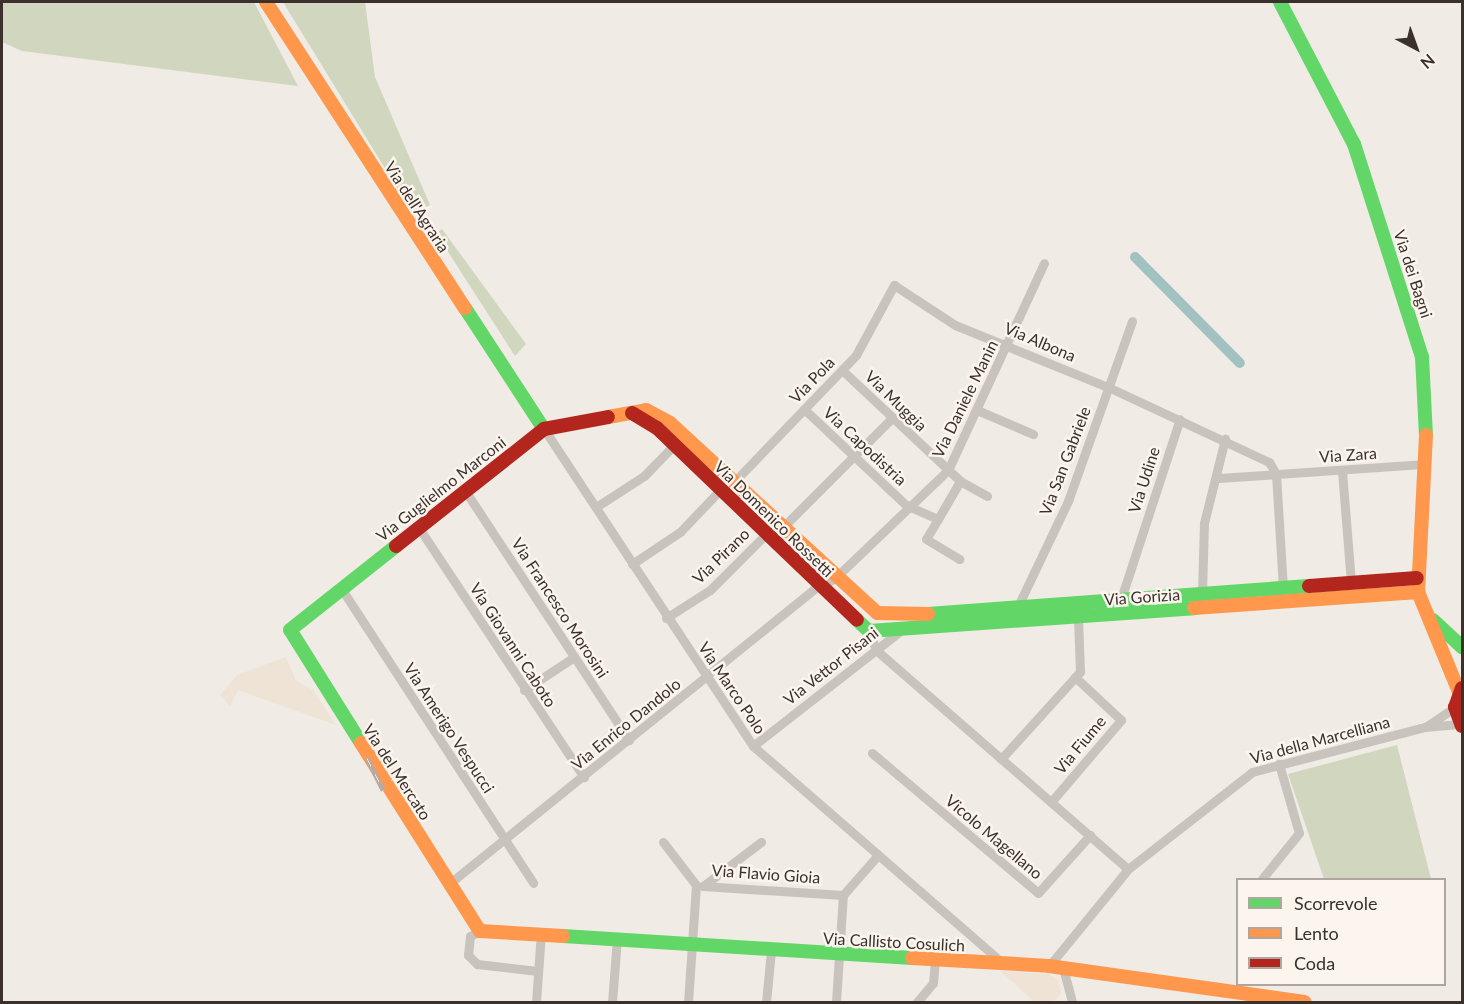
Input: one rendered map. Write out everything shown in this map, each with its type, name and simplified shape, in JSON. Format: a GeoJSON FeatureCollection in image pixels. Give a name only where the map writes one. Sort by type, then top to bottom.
{"type":"FeatureCollection","features":[{"type":"Feature","properties":{"kind":"street","name":"Via dell'Agraria"},"geometry":{"type":"LineString","coordinates":[[266,2],[544,429]]}},
{"type":"Feature","properties":{"kind":"street","name":"Via dei Bagni"},"geometry":{"type":"LineString","coordinates":[[1280,2],[1354,144],[1422,357],[1426,404],[1418,585]]}},
{"type":"Feature","properties":{"kind":"street","name":"Via Daniele Manin"},"geometry":{"type":"LineString","coordinates":[[834,579],[906,505],[948,470],[1009,344],[1044,263]]}},
{"type":"Feature","properties":{"kind":"street","name":"Via Albona"},"geometry":{"type":"LineString","coordinates":[[894,285],[955,325],[1009,344],[1180,419]]}},
{"type":"Feature","properties":{"kind":"street","name":"Via Pola"},"geometry":{"type":"LineString","coordinates":[[632,564],[680,532],[733,483],[842,370],[894,285]]}},
{"type":"Feature","properties":{"kind":"street","name":"Via San Gabriele"},"geometry":{"type":"LineString","coordinates":[[1017,608],[1068,501],[1132,321]]}},
{"type":"Feature","properties":{"kind":"street","name":"Via Muggia"},"geometry":{"type":"LineString","coordinates":[[842,370],[960,481],[987,496]]}},
{"type":"Feature","properties":{"kind":"street","name":"Via Capodistria"},"geometry":{"type":"LineString","coordinates":[[804,409],[906,505]]}},
{"type":"Feature","properties":{"kind":"street"},"geometry":{"type":"LineString","coordinates":[[977,410],[1033,434]]}},
{"type":"Feature","properties":{"kind":"street","name":"Via Domenico Rossetti"},"geometry":{"type":"LineString","coordinates":[[631,413],[654,412],[782,528],[834,579],[876,613]]}},
{"type":"Feature","properties":{"kind":"street","name":"Via Guglielmo Marconi"},"geometry":{"type":"LineString","coordinates":[[290,630],[544,429],[631,413]]}},
{"type":"Feature","properties":{"kind":"street","name":"Via Domenico Rossetti"},"geometry":{"type":"LineString","coordinates":[[631,413],[674,445],[765,535],[869,631],[876,650],[1128,869]]}},
{"type":"Feature","properties":{"kind":"street"},"geometry":{"type":"LineString","coordinates":[[782,528],[892,418]]}},
{"type":"Feature","properties":{"kind":"street"},"geometry":{"type":"LineString","coordinates":[[1180,419],[1269,462],[1276,474],[1283,588]]}},
{"type":"Feature","properties":{"kind":"street","name":"Via Udine"},"geometry":{"type":"LineString","coordinates":[[1121,599],[1180,419]]}},
{"type":"Feature","properties":{"kind":"street","name":"Via Marco Polo"},"geometry":{"type":"LineString","coordinates":[[544,429],[666,618],[753,746],[1004,964]]}},
{"type":"Feature","properties":{"kind":"street"},"geometry":{"type":"LineString","coordinates":[[1202,594],[1204,523],[1219,478],[1225,439]]}},
{"type":"Feature","properties":{"kind":"street"},"geometry":{"type":"LineString","coordinates":[[596,507],[644,476],[674,445]]}},
{"type":"Feature","properties":{"kind":"street","name":"Via Zara"},"geometry":{"type":"LineString","coordinates":[[1219,478],[1423,464]]}},
{"type":"Feature","properties":{"kind":"street"},"geometry":{"type":"LineString","coordinates":[[1342,471],[1351,582]]}},
{"type":"Feature","properties":{"kind":"street"},"geometry":{"type":"LineString","coordinates":[[959,559],[926,539],[960,481]]}},
{"type":"Feature","properties":{"kind":"street","name":"Via Francesco Morosini"},"geometry":{"type":"LineString","coordinates":[[466,492],[629,741]]}},
{"type":"Feature","properties":{"kind":"street"},"geometry":{"type":"LineString","coordinates":[[906,505],[938,519]]}},
{"type":"Feature","properties":{"kind":"street","name":"Via Giovanni Caboto"},"geometry":{"type":"LineString","coordinates":[[419,528],[524,690],[584,777]]}},
{"type":"Feature","properties":{"kind":"street","name":"Via Pirano"},"geometry":{"type":"LineString","coordinates":[[666,618],[710,590],[765,535]]}},
{"type":"Feature","properties":{"kind":"street","name":"Via Enrico Dandolo"},"geometry":{"type":"LineString","coordinates":[[450,883],[819,586],[834,579]]}},
{"type":"Feature","properties":{"kind":"street","name":"Via Gorizia"},"geometry":{"type":"LineString","coordinates":[[876,613],[1017,608],[1351,582],[1418,585]]}},
{"type":"Feature","properties":{"kind":"street"},"geometry":{"type":"LineString","coordinates":[[1418,585],[1425,608],[1461,690],[1455,707],[1462,725]]}},
{"type":"Feature","properties":{"kind":"street","name":"Via Gorizia"},"geometry":{"type":"LineString","coordinates":[[869,631],[899,632],[1078,618],[1418,585]]}},
{"type":"Feature","properties":{"kind":"street","name":"Via Amerigo Vespucci"},"geometry":{"type":"LineString","coordinates":[[341,588],[533,883]]}},
{"type":"Feature","properties":{"kind":"street"},"geometry":{"type":"LineString","coordinates":[[1425,608],[1447,637],[1462,647]]}},
{"type":"Feature","properties":{"kind":"street"},"geometry":{"type":"LineString","coordinates":[[1001,759],[1080,672],[1078,618]]}},
{"type":"Feature","properties":{"kind":"street","name":"Via del Mercato"},"geometry":{"type":"LineString","coordinates":[[290,630],[480,931]]}},
{"type":"Feature","properties":{"kind":"street","name":"Via Vettor Pisani"},"geometry":{"type":"LineString","coordinates":[[753,746],[899,632]]}},
{"type":"Feature","properties":{"kind":"street"},"geometry":{"type":"LineString","coordinates":[[1444,654],[1462,673]]}},
{"type":"Feature","properties":{"kind":"street"},"geometry":{"type":"LineString","coordinates":[[524,690],[574,657]]}},
{"type":"Feature","properties":{"kind":"street","name":"Via Fiume"},"geometry":{"type":"LineString","coordinates":[[1051,802],[1121,720],[1075,677]]}},
{"type":"Feature","properties":{"kind":"street","name":"Via della Marcelliana"},"geometry":{"type":"LineString","coordinates":[[1425,727],[1455,707]]}},
{"type":"Feature","properties":{"kind":"street","name":"Via della Marcelliana"},"geometry":{"type":"LineString","coordinates":[[1049,966],[1128,869],[1252,772],[1425,727],[1462,725]]}},
{"type":"Feature","properties":{"kind":"street","name":"Vicolo Magellano"},"geometry":{"type":"LineString","coordinates":[[872,753],[1038,893],[1090,835]]}},
{"type":"Feature","properties":{"kind":"street"},"geometry":{"type":"LineString","coordinates":[[1262,878],[1299,833],[1279,764]]}},
{"type":"Feature","properties":{"kind":"street"},"geometry":{"type":"LineString","coordinates":[[663,842],[699,885],[688,1002]]}},
{"type":"Feature","properties":{"kind":"street","name":"Via Flavio Gioia"},"geometry":{"type":"LineString","coordinates":[[699,885],[761,843]]}},
{"type":"Feature","properties":{"kind":"street","name":"Via Flavio Gioia"},"geometry":{"type":"LineString","coordinates":[[699,885],[843,895],[878,855]]}},
{"type":"Feature","properties":{"kind":"street"},"geometry":{"type":"LineString","coordinates":[[836,1002],[843,895]]}},
{"type":"Feature","properties":{"kind":"street"},"geometry":{"type":"LineString","coordinates":[[480,931],[470,936],[469,945],[477,964],[538,971]]}},
{"type":"Feature","properties":{"kind":"street","name":"Via Callisto Cosulich"},"geometry":{"type":"LineString","coordinates":[[480,931],[617,938],[934,962],[1049,966],[1304,1002]]}},
{"type":"Feature","properties":{"kind":"street"},"geometry":{"type":"LineString","coordinates":[[536,1002],[541,933]]}},
{"type":"Feature","properties":{"kind":"street"},"geometry":{"type":"LineString","coordinates":[[612,1002],[617,938]]}},
{"type":"Feature","properties":{"kind":"street"},"geometry":{"type":"LineString","coordinates":[[766,1002],[771,951]]}},
{"type":"Feature","properties":{"kind":"street"},"geometry":{"type":"LineString","coordinates":[[917,1002],[933,983],[934,962]]}},
{"type":"Feature","properties":{"kind":"street"},"geometry":{"type":"LineString","coordinates":[[1063,968],[1072,1002]]}},
{"type":"Feature","properties":{"kind":"green space"},"geometry":{"type":"Polygon","coordinates":[[[2,2],[254,2],[298,86],[22,51],[2,42],[2,2]]]}},
{"type":"Feature","properties":{"kind":"green space"},"geometry":{"type":"Polygon","coordinates":[[[283,2],[365,2],[375,77],[430,205],[413,214],[283,2]]]}},
{"type":"Feature","properties":{"kind":"green space"},"geometry":{"type":"Polygon","coordinates":[[[442,229],[526,344],[515,356],[436,233],[442,229]]]}},
{"type":"Feature","properties":{"kind":"green space"},"geometry":{"type":"Polygon","coordinates":[[[1397,745],[1431,878],[1324,878],[1288,774],[1397,745]]]}},
{"type":"Feature","properties":{"kind":"shaded area"},"geometry":{"type":"Polygon","coordinates":[[[286,657],[296,681],[313,690],[336,725],[238,690],[230,706],[220,695],[237,675],[286,657]]]}},
{"type":"Feature","properties":{"kind":"shaded area"},"geometry":{"type":"Polygon","coordinates":[[[1000,971],[1049,974],[1059,981],[1061,994],[1053,1002],[1035,1002],[1000,971]]]}},
{"type":"Feature","properties":{"kind":"waterway"},"geometry":{"type":"LineString","coordinates":[[1135,257],[1240,363]]}},
{"type":"Feature","properties":{"kind":"railway"},"geometry":{"type":"LineString","coordinates":[[367,758],[383,790]]}},
{"type":"Feature","properties":{"kind":"traffic: fast"},"geometry":{"type":"LineString","coordinates":[[1280,2],[1354,144],[1422,357],[1426,435]]}},
{"type":"Feature","properties":{"kind":"traffic: fast"},"geometry":{"type":"LineString","coordinates":[[465,308],[544,429]]}},
{"type":"Feature","properties":{"kind":"traffic: fast"},"geometry":{"type":"LineString","coordinates":[[361,743],[290,630],[396,546]]}},
{"type":"Feature","properties":{"kind":"traffic: fast"},"geometry":{"type":"LineString","coordinates":[[928,614],[1309,586]]}},
{"type":"Feature","properties":{"kind":"traffic: fast"},"geometry":{"type":"LineString","coordinates":[[857,620],[869,631],[1194,608]]}},
{"type":"Feature","properties":{"kind":"traffic: fast"},"geometry":{"type":"LineString","coordinates":[[1433,620],[1462,647]]}},
{"type":"Feature","properties":{"kind":"traffic: fast"},"geometry":{"type":"LineString","coordinates":[[563,936],[912,958]]}},
{"type":"Feature","properties":{"kind":"traffic: slow"},"geometry":{"type":"LineString","coordinates":[[266,2],[465,308]]}},
{"type":"Feature","properties":{"kind":"traffic: slow"},"geometry":{"type":"LineString","coordinates":[[608,417],[646,410],[670,423],[877,613],[928,614]]}},
{"type":"Feature","properties":{"kind":"traffic: slow"},"geometry":{"type":"LineString","coordinates":[[1426,435],[1418,592],[1459,692]]}},
{"type":"Feature","properties":{"kind":"traffic: slow"},"geometry":{"type":"LineString","coordinates":[[1194,608],[1418,592]]}},
{"type":"Feature","properties":{"kind":"traffic: slow"},"geometry":{"type":"LineString","coordinates":[[361,743],[480,931],[563,936]]}},
{"type":"Feature","properties":{"kind":"traffic: slow"},"geometry":{"type":"LineString","coordinates":[[912,958],[1049,966],[1304,1002]]}},
{"type":"Feature","properties":{"kind":"traffic: jam"},"geometry":{"type":"LineString","coordinates":[[632,413],[657,428],[857,620]]}},
{"type":"Feature","properties":{"kind":"traffic: jam"},"geometry":{"type":"LineString","coordinates":[[396,546],[544,429],[608,417]]}},
{"type":"Feature","properties":{"kind":"traffic: jam"},"geometry":{"type":"LineString","coordinates":[[1309,586],[1417,578]]}},
{"type":"Feature","properties":{"kind":"traffic: jam"},"geometry":{"type":"LineString","coordinates":[[1462,688],[1455,707],[1462,726]]}}]}
